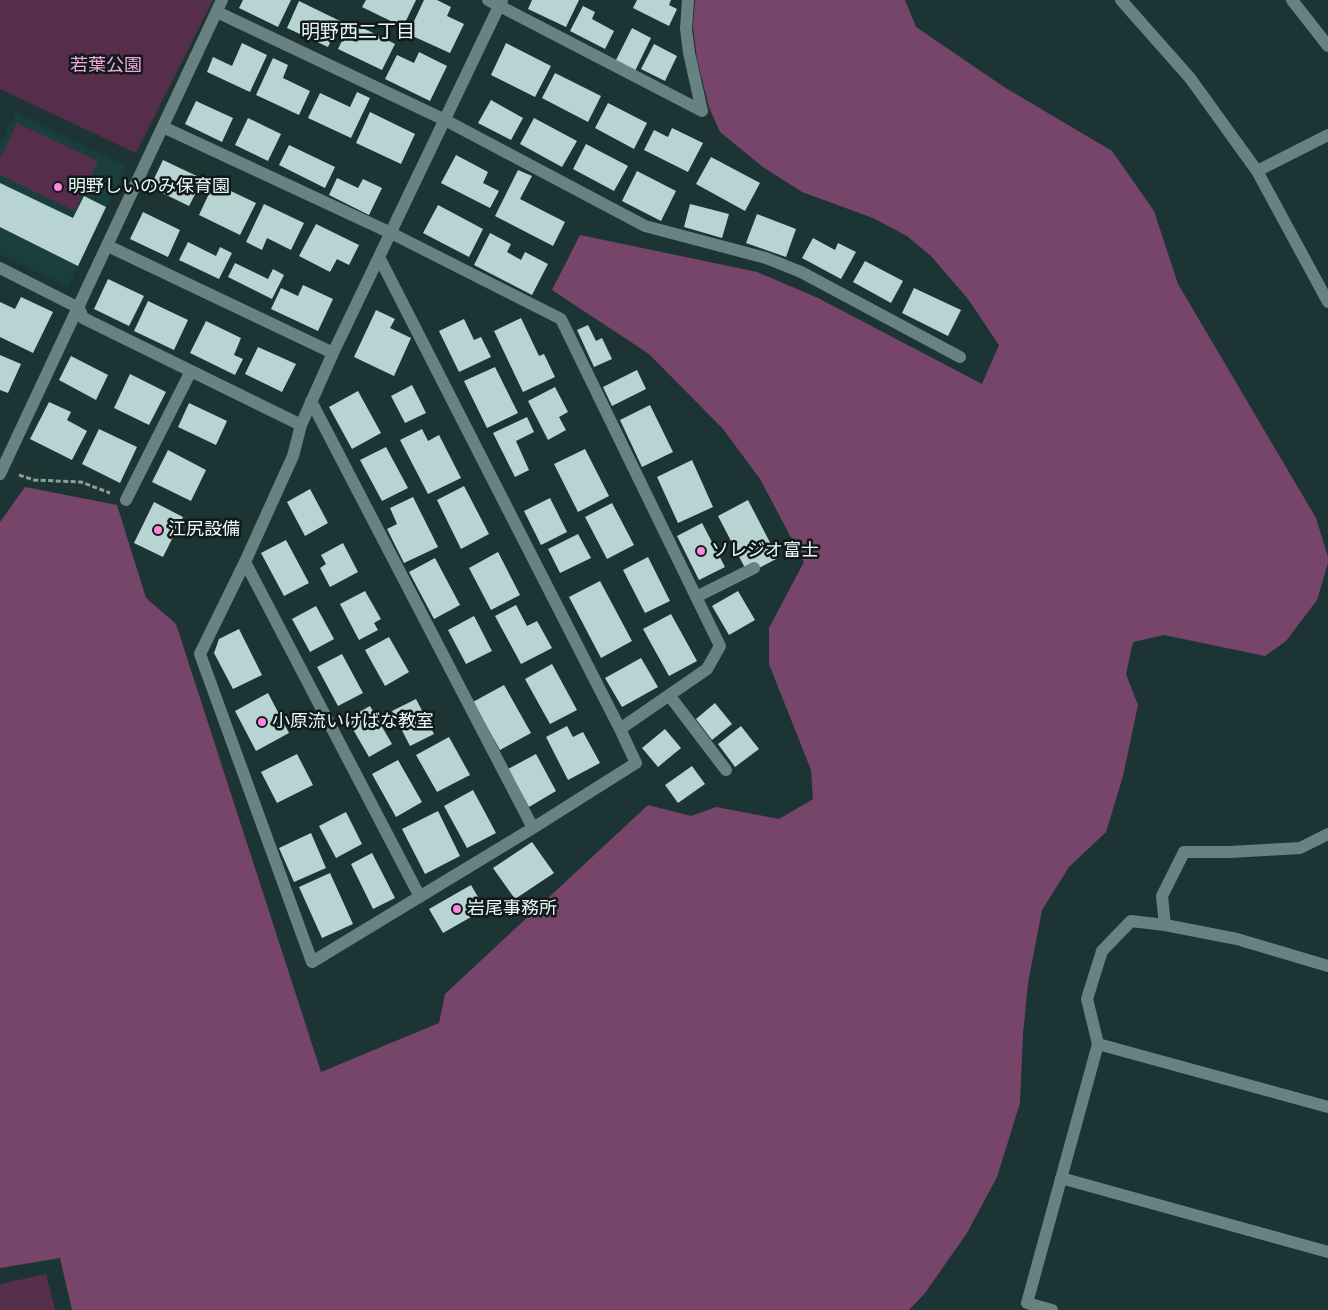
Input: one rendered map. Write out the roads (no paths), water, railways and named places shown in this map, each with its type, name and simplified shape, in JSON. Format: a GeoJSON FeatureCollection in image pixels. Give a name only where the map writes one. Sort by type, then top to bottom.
{"type":"FeatureCollection","features":[{"type":"Feature","properties":{"kind":"street"},"geometry":{"type":"LineString","coordinates":[[379,257],[636,763],[534,828],[312,962],[200,654],[245,562],[293,456],[301,425],[311,401],[333,353],[379,257],[391,233],[445,120],[497,2],[702,112],[689,53],[686,29],[688,0]]}},
{"type":"Feature","properties":{"kind":"street"},"geometry":{"type":"LineString","coordinates":[[1121,0],[1190,78],[1257,171],[1328,302]]}},
{"type":"Feature","properties":{"kind":"street"},"geometry":{"type":"LineString","coordinates":[[1292,0],[1328,46]]}},
{"type":"Feature","properties":{"kind":"street"},"geometry":{"type":"LineString","coordinates":[[2,471],[219,6],[445,120],[645,226],[766,258],[802,272],[960,357]]}},
{"type":"Feature","properties":{"kind":"street"},"geometry":{"type":"LineString","coordinates":[[163,126],[391,233],[561,319],[720,646],[707,669],[620,729]]}},
{"type":"Feature","properties":{"kind":"street"},"geometry":{"type":"LineString","coordinates":[[1257,171],[1328,135]]}},
{"type":"Feature","properties":{"kind":"street"},"geometry":{"type":"LineString","coordinates":[[108,246],[333,353]]}},
{"type":"Feature","properties":{"kind":"street"},"geometry":{"type":"LineString","coordinates":[[0,268],[79,308],[83,318],[301,425]]}},
{"type":"Feature","properties":{"kind":"street"},"geometry":{"type":"LineString","coordinates":[[126,500],[191,371]]}},
{"type":"Feature","properties":{"kind":"street"},"geometry":{"type":"LineString","coordinates":[[311,401],[534,828]]}},
{"type":"Feature","properties":{"kind":"street"},"geometry":{"type":"LineString","coordinates":[[245,562],[420,897]]}},
{"type":"Feature","properties":{"kind":"street"},"geometry":{"type":"LineString","coordinates":[[696,597],[754,568]]}},
{"type":"Feature","properties":{"kind":"street"},"geometry":{"type":"LineString","coordinates":[[669,695],[726,770]]}},
{"type":"Feature","properties":{"kind":"street"},"geometry":{"type":"LineString","coordinates":[[1165,925],[1162,896],[1184,852],[1230,852],[1300,848],[1328,834]]}},
{"type":"Feature","properties":{"kind":"street"},"geometry":{"type":"LineString","coordinates":[[1052,1310],[1028,1303],[1098,1044],[1087,999],[1102,951],[1131,921],[1165,925],[1237,939],[1328,966]]}},
{"type":"Feature","properties":{"kind":"street"},"geometry":{"type":"LineString","coordinates":[[1098,1044],[1328,1107]]}},
{"type":"Feature","properties":{"kind":"street"},"geometry":{"type":"LineString","coordinates":[[1062,1178],[1328,1252]]}},
{"type":"Feature","properties":{"kind":"place","name":"明野しいのみ保育園"},"geometry":{"type":"Point","coordinates":[58,187]}},
{"type":"Feature","properties":{"kind":"place","name":"江尻設備"},"geometry":{"type":"Point","coordinates":[158,530]}},
{"type":"Feature","properties":{"kind":"place","name":"ソレジオ富士"},"geometry":{"type":"Point","coordinates":[701,551]}},
{"type":"Feature","properties":{"kind":"place","name":"小原流いけばな教室"},"geometry":{"type":"Point","coordinates":[262,722]}},
{"type":"Feature","properties":{"kind":"place","name":"岩尾事務所"},"geometry":{"type":"Point","coordinates":[457,909]}},
{"type":"Feature","properties":{"kind":"district","name":"明野西二丁目"},"geometry":{"type":"Point","coordinates":[358,32]}},
{"type":"Feature","properties":{"kind":"park label","name":"若葉公園"},"geometry":{"type":"Point","coordinates":[106,66]}}]}
